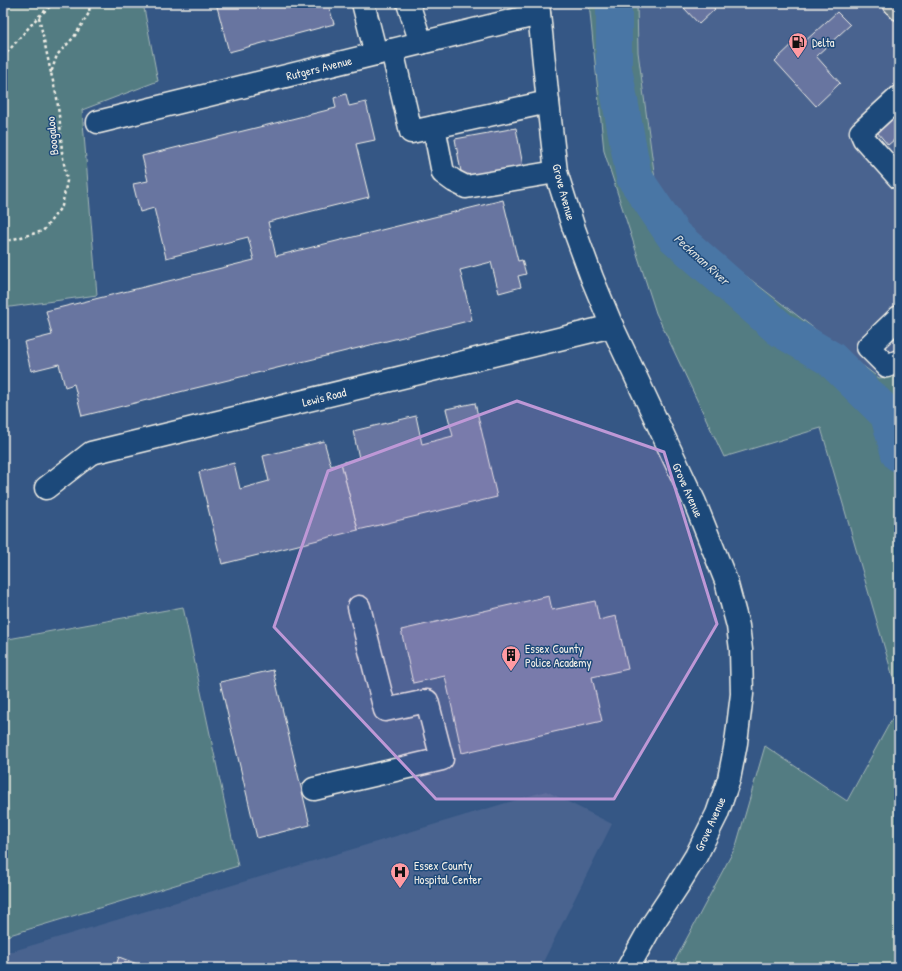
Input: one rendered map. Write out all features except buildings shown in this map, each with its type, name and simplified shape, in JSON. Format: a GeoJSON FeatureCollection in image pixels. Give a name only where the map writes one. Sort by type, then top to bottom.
{"type":"FeatureCollection","features":[{"type":"Feature","properties":{"kind":"main road"},"geometry":{"type":"LineString","coordinates":[[894,3],[899,9]]}},
{"type":"Feature","properties":{"kind":"street"},"geometry":{"type":"LineString","coordinates":[[363,3],[384,52],[411,132],[548,102]]}},
{"type":"Feature","properties":{"kind":"street"},"geometry":{"type":"LineString","coordinates":[[408,3],[420,43]]}},
{"type":"Feature","properties":{"kind":"street","name":"Rutgers Avenue"},"geometry":{"type":"LineString","coordinates":[[98,122],[420,43],[538,9]]}},
{"type":"Feature","properties":{"kind":"street","name":"Grove Avenue"},"geometry":{"type":"LineString","coordinates":[[538,9],[556,172],[592,278],[612,326],[695,503],[726,581],[738,626],[742,650],[742,694],[736,744],[729,778],[717,814],[696,856],[652,925],[628,968]]}},
{"type":"Feature","properties":{"kind":"street"},"geometry":{"type":"LineString","coordinates":[[899,97],[861,132],[864,139],[899,178]]}},
{"type":"Feature","properties":{"kind":"street"},"geometry":{"type":"LineString","coordinates":[[434,127],[443,172],[454,181],[466,187],[556,172]]}},
{"type":"Feature","properties":{"kind":"street"},"geometry":{"type":"LineString","coordinates":[[899,318],[868,347],[887,366],[899,361]]}},
{"type":"Feature","properties":{"kind":"street","name":"Lewis Road"},"geometry":{"type":"LineString","coordinates":[[46,488],[91,453],[612,326]]}},
{"type":"Feature","properties":{"kind":"street"},"geometry":{"type":"LineString","coordinates":[[314,789],[442,759],[427,701],[385,710],[359,607]]}},
{"type":"Feature","properties":{"kind":"path"},"geometry":{"type":"LineString","coordinates":[[3,57],[38,17],[54,3]]}},
{"type":"Feature","properties":{"kind":"path"},"geometry":{"type":"LineString","coordinates":[[51,73],[57,55],[74,37],[89,13],[90,3]]}},
{"type":"Feature","properties":{"kind":"path","name":"Boogaloo"},"geometry":{"type":"LineString","coordinates":[[3,242],[43,232],[62,206],[67,181],[62,152],[57,98],[38,17]]}},
{"type":"Feature","properties":{"kind":"highlighted area"},"geometry":{"type":"Polygon","coordinates":[[[517,401],[664,452],[717,624],[614,799],[436,799],[274,627],[328,471],[517,401]]]}},
{"type":"Feature","properties":{"kind":"shaded area"},"geometry":{"type":"Polygon","coordinates":[[[637,3],[899,3],[899,376],[880,378],[659,209],[638,52],[637,3]]]}},
{"type":"Feature","properties":{"kind":"shaded area","name":"Essex County Hospital Center"},"geometry":{"type":"Polygon","coordinates":[[[546,791],[612,824],[540,968],[3,968],[3,954],[546,791]]]}},
{"type":"Feature","properties":{"kind":"green space"},"geometry":{"type":"Polygon","coordinates":[[[3,3],[143,3],[158,81],[82,110],[97,295],[3,308],[3,3]]]}},
{"type":"Feature","properties":{"kind":"green space"},"geometry":{"type":"Polygon","coordinates":[[[589,3],[637,3],[638,52],[659,209],[879,378],[899,376],[899,698],[821,428],[724,457],[656,313],[604,151],[589,3]]]}},
{"type":"Feature","properties":{"kind":"green space"},"geometry":{"type":"Polygon","coordinates":[[[183,607],[238,866],[3,937],[3,640],[183,607]]]}},
{"type":"Feature","properties":{"kind":"green space"},"geometry":{"type":"Polygon","coordinates":[[[899,706],[899,968],[671,968],[736,846],[765,746],[847,801],[899,706]]]}},
{"type":"Feature","properties":{"kind":"waterway","name":"Peckman River"},"geometry":{"type":"LineString","coordinates":[[614,3],[614,68],[634,177],[674,236],[780,329],[831,359],[888,415],[899,454]]}},
{"type":"Feature","properties":{"kind":"place","name":"Delta"},"geometry":{"type":"Point","coordinates":[798,59]}},
{"type":"Feature","properties":{"kind":"place","name":"Essex County Police Academy"},"geometry":{"type":"Point","coordinates":[511,672]}},
{"type":"Feature","properties":{"kind":"place","name":"Essex County Hospital Center"},"geometry":{"type":"Point","coordinates":[400,889]}}]}
